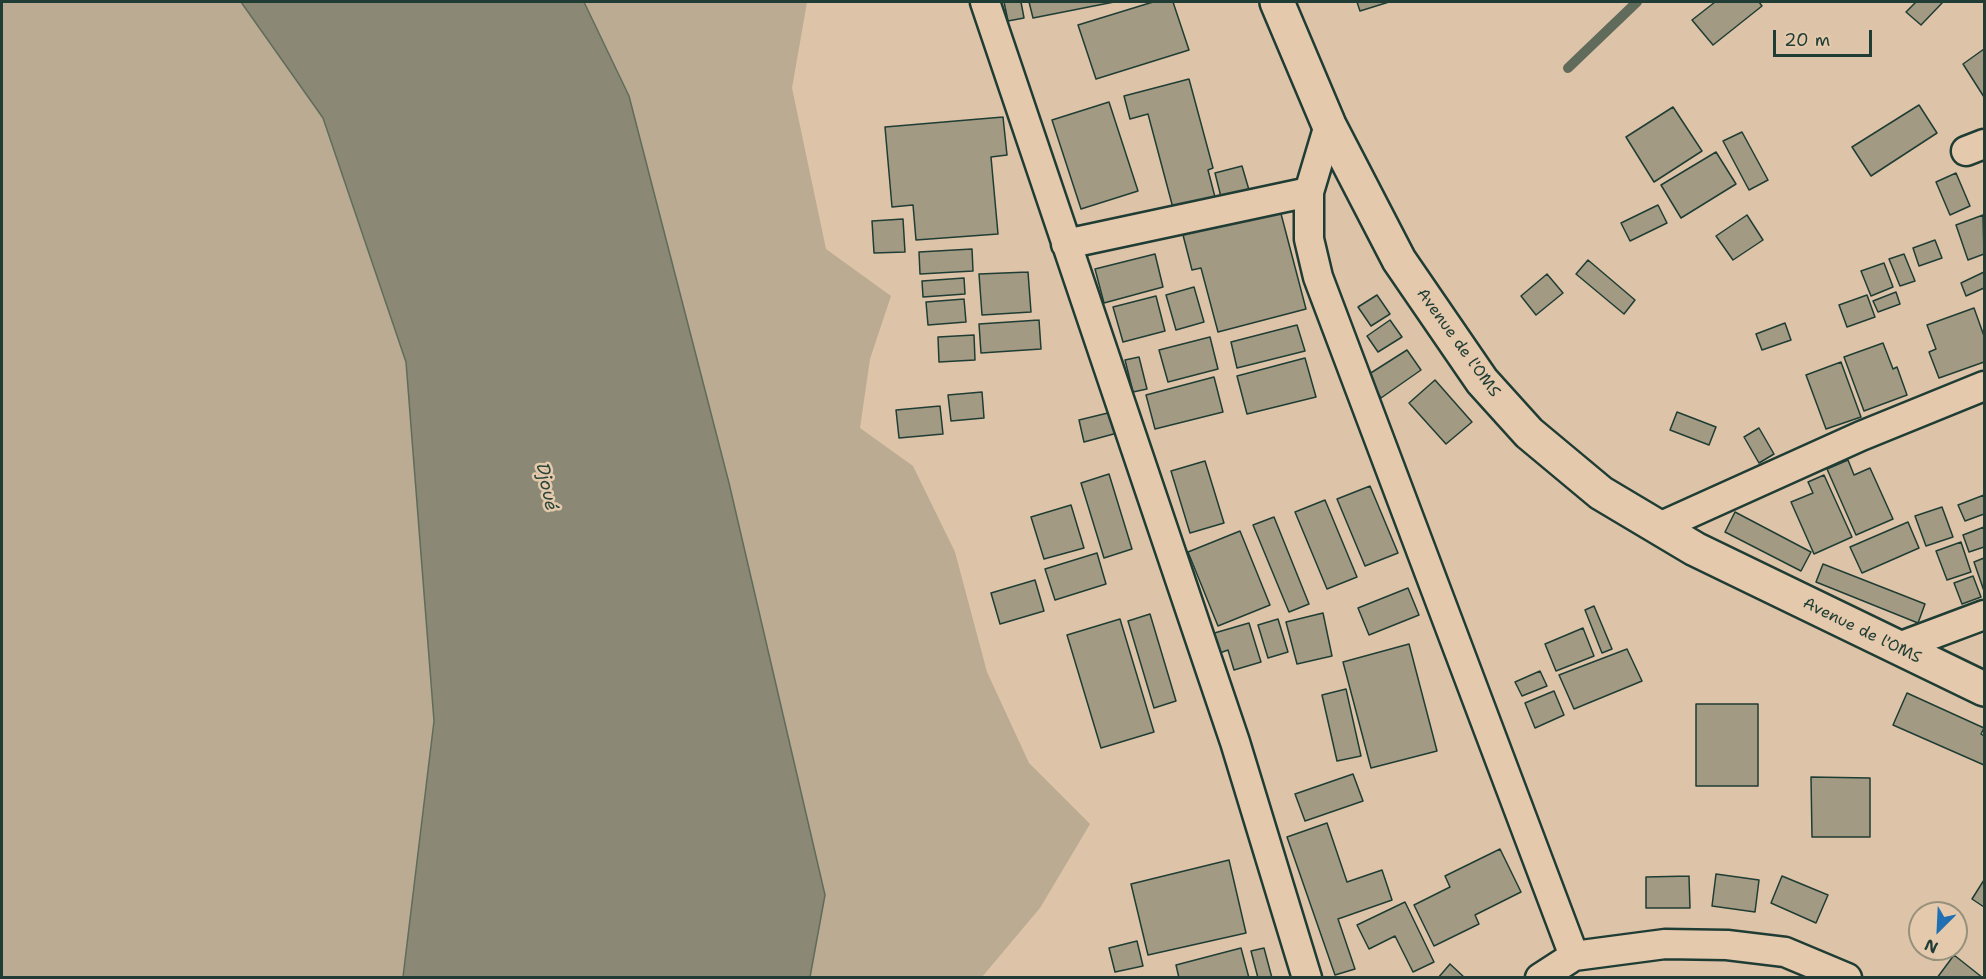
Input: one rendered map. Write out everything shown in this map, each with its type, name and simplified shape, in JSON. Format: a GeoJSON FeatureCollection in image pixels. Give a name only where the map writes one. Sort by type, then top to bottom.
{"type":"FeatureCollection","features":[{"type":"Feature","properties":{"kind":"street"},"geometry":{"type":"LineString","coordinates":[[985,2],[1235,742],[1307,978]]}},
{"type":"Feature","properties":{"kind":"street","name":"Avenue de l'OMS"},"geometry":{"type":"LineString","coordinates":[[1277,2],[1329,125],[1399,260],[1482,381],[1529,433],[1592,485],[1657,528],[1896,648],[1984,689]]}},
{"type":"Feature","properties":{"kind":"street"},"geometry":{"type":"LineString","coordinates":[[1329,125],[1309,192],[1308,239],[1318,276],[1574,956]]}},
{"type":"Feature","properties":{"kind":"street"},"geometry":{"type":"LineString","coordinates":[[1066,244],[1309,192]]}},
{"type":"Feature","properties":{"kind":"street"},"geometry":{"type":"LineString","coordinates":[[1657,528],[1861,436],[1984,386]]}},
{"type":"Feature","properties":{"kind":"street"},"geometry":{"type":"LineString","coordinates":[[1896,648],[1984,615]]}},
{"type":"Feature","properties":{"kind":"street"},"geometry":{"type":"LineString","coordinates":[[1540,978],[1574,956],[1665,944],[1727,945],[1785,952],[1847,978]]}},
{"type":"Feature","properties":{"kind":"shaded area"},"geometry":{"type":"Polygon","coordinates":[[[2,2],[241,2],[323,118],[406,362],[434,721],[403,977],[2,978],[2,2]]]}},
{"type":"Feature","properties":{"kind":"shaded area"},"geometry":{"type":"Polygon","coordinates":[[[584,2],[807,2],[792,88],[826,249],[891,296],[870,359],[860,428],[913,466],[955,552],[987,672],[1029,763],[1090,824],[1040,908],[982,977],[810,977],[825,895],[729,483],[629,96],[584,2]]]}},
{"type":"Feature","properties":{"kind":"water","name":"Djoué"},"geometry":{"type":"Polygon","coordinates":[[[241,2],[584,2],[629,96],[729,483],[825,895],[810,977],[403,977],[434,721],[406,362],[323,118],[241,2]]]}},
{"type":"Feature","properties":{"kind":"building"},"geometry":{"type":"Polygon","coordinates":[[[1004,2],[1021,2],[1024,18],[1008,21],[1004,2]]]}},
{"type":"Feature","properties":{"kind":"building"},"geometry":{"type":"Polygon","coordinates":[[[1029,2],[1114,2],[1033,18],[1029,2]]]}},
{"type":"Feature","properties":{"kind":"building"},"geometry":{"type":"Polygon","coordinates":[[[1153,2],[1173,2],[1189,50],[1096,79],[1078,25],[1153,2]]]}},
{"type":"Feature","properties":{"kind":"building"},"geometry":{"type":"Polygon","coordinates":[[[1357,2],[1389,2],[1360,11],[1357,2]]]}},
{"type":"Feature","properties":{"kind":"building"},"geometry":{"type":"Polygon","coordinates":[[[1715,2],[1759,2],[1762,6],[1713,45],[1692,20],[1715,2]]]}},
{"type":"Feature","properties":{"kind":"building"},"geometry":{"type":"Polygon","coordinates":[[[1916,2],[1943,2],[1921,25],[1906,12],[1916,2]]]}},
{"type":"Feature","properties":{"kind":"building"},"geometry":{"type":"Polygon","coordinates":[[[1984,49],[1984,97],[1963,64],[1984,49]]]}},
{"type":"Feature","properties":{"kind":"building"},"geometry":{"type":"Polygon","coordinates":[[[1189,79],[1213,168],[1208,170],[1215,197],[1173,208],[1148,114],[1130,119],[1124,96],[1189,79]]]}},
{"type":"Feature","properties":{"kind":"building"},"geometry":{"type":"Polygon","coordinates":[[[1109,102],[1138,191],[1081,209],[1052,120],[1109,102]]]}},
{"type":"Feature","properties":{"kind":"building"},"geometry":{"type":"Polygon","coordinates":[[[1919,105],[1937,133],[1871,176],[1852,147],[1919,105]]]}},
{"type":"Feature","properties":{"kind":"building"},"geometry":{"type":"Polygon","coordinates":[[[1673,107],[1702,151],[1654,182],[1626,137],[1673,107]]]}},
{"type":"Feature","properties":{"kind":"building"},"geometry":{"type":"Polygon","coordinates":[[[1003,117],[1007,155],[991,157],[998,234],[916,240],[913,205],[892,207],[885,127],[1003,117]]]}},
{"type":"Feature","properties":{"kind":"building"},"geometry":{"type":"Polygon","coordinates":[[[1742,132],[1768,180],[1749,190],[1723,141],[1742,132]]]}},
{"type":"Feature","properties":{"kind":"building"},"geometry":{"type":"Polygon","coordinates":[[[1716,152],[1736,184],[1681,218],[1661,185],[1716,152]]]}},
{"type":"Feature","properties":{"kind":"building"},"geometry":{"type":"Polygon","coordinates":[[[1242,166],[1249,190],[1221,197],[1215,173],[1242,166]]]}},
{"type":"Feature","properties":{"kind":"building"},"geometry":{"type":"Polygon","coordinates":[[[1956,173],[1970,206],[1950,215],[1936,182],[1956,173]]]}},
{"type":"Feature","properties":{"kind":"building"},"geometry":{"type":"Polygon","coordinates":[[[1658,205],[1667,223],[1630,241],[1621,223],[1658,205]]]}},
{"type":"Feature","properties":{"kind":"building"},"geometry":{"type":"Polygon","coordinates":[[[1280,210],[1306,309],[1218,332],[1201,268],[1192,270],[1183,235],[1280,210]]]}},
{"type":"Feature","properties":{"kind":"building"},"geometry":{"type":"Polygon","coordinates":[[[1747,215],[1763,240],[1733,260],[1716,236],[1747,215]]]}},
{"type":"Feature","properties":{"kind":"building"},"geometry":{"type":"Polygon","coordinates":[[[1983,215],[1984,254],[1968,260],[1956,225],[1983,215]]]}},
{"type":"Feature","properties":{"kind":"building"},"geometry":{"type":"Polygon","coordinates":[[[903,219],[905,252],[874,253],[872,221],[903,219]]]}},
{"type":"Feature","properties":{"kind":"building"},"geometry":{"type":"Polygon","coordinates":[[[1935,240],[1942,258],[1919,266],[1913,248],[1935,240]]]}},
{"type":"Feature","properties":{"kind":"building"},"geometry":{"type":"Polygon","coordinates":[[[972,249],[973,271],[920,274],[919,252],[972,249]]]}},
{"type":"Feature","properties":{"kind":"building"},"geometry":{"type":"Polygon","coordinates":[[[1155,254],[1163,287],[1104,303],[1095,269],[1155,254]]]}},
{"type":"Feature","properties":{"kind":"building"},"geometry":{"type":"Polygon","coordinates":[[[1904,254],[1915,281],[1900,286],[1889,259],[1904,254]]]}},
{"type":"Feature","properties":{"kind":"building"},"geometry":{"type":"Polygon","coordinates":[[[1588,260],[1635,300],[1624,314],[1576,274],[1588,260]]]}},
{"type":"Feature","properties":{"kind":"building"},"geometry":{"type":"Polygon","coordinates":[[[1884,263],[1893,287],[1871,296],[1861,271],[1884,263]]]}},
{"type":"Feature","properties":{"kind":"building"},"geometry":{"type":"Polygon","coordinates":[[[1028,272],[1031,312],[982,315],[979,274],[1028,272]]]}},
{"type":"Feature","properties":{"kind":"building"},"geometry":{"type":"Polygon","coordinates":[[[1984,272],[1984,288],[1966,296],[1961,283],[1984,272]]]}},
{"type":"Feature","properties":{"kind":"building"},"geometry":{"type":"Polygon","coordinates":[[[1547,274],[1563,293],[1536,315],[1521,296],[1547,274]]]}},
{"type":"Feature","properties":{"kind":"building"},"geometry":{"type":"Polygon","coordinates":[[[964,278],[965,294],[923,297],[922,281],[964,278]]]}},
{"type":"Feature","properties":{"kind":"building"},"geometry":{"type":"Polygon","coordinates":[[[1194,287],[1204,322],[1176,330],[1166,295],[1194,287]]]}},
{"type":"Feature","properties":{"kind":"building"},"geometry":{"type":"Polygon","coordinates":[[[1896,292],[1900,304],[1878,312],[1873,301],[1896,292]]]}},
{"type":"Feature","properties":{"kind":"building"},"geometry":{"type":"Polygon","coordinates":[[[1377,295],[1390,314],[1371,326],[1358,307],[1377,295]]]}},
{"type":"Feature","properties":{"kind":"building"},"geometry":{"type":"Polygon","coordinates":[[[1867,295],[1875,317],[1847,327],[1839,305],[1867,295]]]}},
{"type":"Feature","properties":{"kind":"building"},"geometry":{"type":"Polygon","coordinates":[[[1156,296],[1165,331],[1123,342],[1113,307],[1156,296]]]}},
{"type":"Feature","properties":{"kind":"building"},"geometry":{"type":"Polygon","coordinates":[[[964,299],[966,322],[928,325],[926,302],[964,299]]]}},
{"type":"Feature","properties":{"kind":"building"},"geometry":{"type":"Polygon","coordinates":[[[1974,308],[1984,336],[1984,362],[1939,378],[1929,352],[1936,349],[1927,325],[1974,308]]]}},
{"type":"Feature","properties":{"kind":"building"},"geometry":{"type":"Polygon","coordinates":[[[1039,320],[1041,349],[981,353],[979,324],[1039,320]]]}},
{"type":"Feature","properties":{"kind":"building"},"geometry":{"type":"Polygon","coordinates":[[[1390,320],[1402,337],[1378,352],[1367,336],[1390,320]]]}},
{"type":"Feature","properties":{"kind":"building"},"geometry":{"type":"Polygon","coordinates":[[[1785,323],[1791,340],[1762,350],[1756,334],[1785,323]]]}},
{"type":"Feature","properties":{"kind":"building"},"geometry":{"type":"Polygon","coordinates":[[[1297,325],[1305,351],[1237,368],[1231,342],[1297,325]]]}},
{"type":"Feature","properties":{"kind":"building"},"geometry":{"type":"Polygon","coordinates":[[[974,335],[975,360],[939,362],[938,337],[974,335]]]}},
{"type":"Feature","properties":{"kind":"building"},"geometry":{"type":"Polygon","coordinates":[[[1210,337],[1218,369],[1168,382],[1159,350],[1210,337]]]}},
{"type":"Feature","properties":{"kind":"building"},"geometry":{"type":"Polygon","coordinates":[[[1883,343],[1893,369],[1897,367],[1907,395],[1864,411],[1844,357],[1883,343]]]}},
{"type":"Feature","properties":{"kind":"building"},"geometry":{"type":"Polygon","coordinates":[[[1407,350],[1421,370],[1381,398],[1366,376],[1407,350]]]}},
{"type":"Feature","properties":{"kind":"building"},"geometry":{"type":"Polygon","coordinates":[[[1139,357],[1147,389],[1133,392],[1125,360],[1139,357]]]}},
{"type":"Feature","properties":{"kind":"building"},"geometry":{"type":"Polygon","coordinates":[[[1305,358],[1316,397],[1247,414],[1237,376],[1305,358]]]}},
{"type":"Feature","properties":{"kind":"building"},"geometry":{"type":"Polygon","coordinates":[[[1841,362],[1861,417],[1826,429],[1806,375],[1841,362]]]}},
{"type":"Feature","properties":{"kind":"building"},"geometry":{"type":"Polygon","coordinates":[[[1214,377],[1223,412],[1155,429],[1146,395],[1214,377]]]}},
{"type":"Feature","properties":{"kind":"building"},"geometry":{"type":"Polygon","coordinates":[[[1435,380],[1472,422],[1446,444],[1409,403],[1435,380]]]}},
{"type":"Feature","properties":{"kind":"building"},"geometry":{"type":"Polygon","coordinates":[[[982,392],[984,418],[951,421],[948,395],[982,392]]]}},
{"type":"Feature","properties":{"kind":"building"},"geometry":{"type":"Polygon","coordinates":[[[940,406],[943,434],[899,438],[896,410],[940,406]]]}},
{"type":"Feature","properties":{"kind":"building"},"geometry":{"type":"Polygon","coordinates":[[[1116,411],[1121,432],[1084,442],[1079,420],[1116,411]]]}},
{"type":"Feature","properties":{"kind":"building"},"geometry":{"type":"Polygon","coordinates":[[[1677,412],[1716,427],[1709,445],[1670,430],[1677,412]]]}},
{"type":"Feature","properties":{"kind":"building"},"geometry":{"type":"Polygon","coordinates":[[[1759,428],[1774,454],[1759,463],[1744,437],[1759,428]]]}},
{"type":"Feature","properties":{"kind":"building"},"geometry":{"type":"Polygon","coordinates":[[[1848,460],[1854,475],[1870,468],[1893,519],[1856,535],[1827,469],[1848,460]]]}},
{"type":"Feature","properties":{"kind":"building"},"geometry":{"type":"Polygon","coordinates":[[[1205,461],[1224,523],[1190,533],[1171,471],[1205,461]]]}},
{"type":"Feature","properties":{"kind":"building"},"geometry":{"type":"Polygon","coordinates":[[[1109,474],[1132,549],[1104,558],[1081,483],[1109,474]]]}},
{"type":"Feature","properties":{"kind":"building"},"geometry":{"type":"Polygon","coordinates":[[[1824,475],[1852,537],[1814,554],[1791,502],[1813,493],[1808,482],[1824,475]]]}},
{"type":"Feature","properties":{"kind":"building"},"geometry":{"type":"Polygon","coordinates":[[[1370,486],[1398,553],[1365,566],[1337,499],[1370,486]]]}},
{"type":"Feature","properties":{"kind":"building"},"geometry":{"type":"Polygon","coordinates":[[[1984,495],[1984,514],[1965,521],[1958,505],[1984,495]]]}},
{"type":"Feature","properties":{"kind":"building"},"geometry":{"type":"Polygon","coordinates":[[[1325,500],[1357,577],[1327,589],[1295,512],[1325,500]]]}},
{"type":"Feature","properties":{"kind":"building"},"geometry":{"type":"Polygon","coordinates":[[[1071,505],[1084,548],[1044,559],[1031,517],[1071,505]]]}},
{"type":"Feature","properties":{"kind":"building"},"geometry":{"type":"Polygon","coordinates":[[[1942,507],[1953,537],[1926,546],[1915,516],[1942,507]]]}},
{"type":"Feature","properties":{"kind":"building"},"geometry":{"type":"Polygon","coordinates":[[[1735,512],[1811,552],[1801,571],[1725,532],[1735,512]]]}},
{"type":"Feature","properties":{"kind":"building"},"geometry":{"type":"Polygon","coordinates":[[[1274,517],[1309,604],[1289,612],[1253,525],[1274,517]]]}},
{"type":"Feature","properties":{"kind":"building"},"geometry":{"type":"Polygon","coordinates":[[[1908,522],[1919,548],[1862,573],[1850,547],[1908,522]]]}},
{"type":"Feature","properties":{"kind":"building"},"geometry":{"type":"Polygon","coordinates":[[[1984,527],[1984,547],[1969,552],[1963,535],[1984,527]]]}},
{"type":"Feature","properties":{"kind":"building"},"geometry":{"type":"Polygon","coordinates":[[[1240,531],[1270,605],[1218,626],[1188,552],[1240,531]]]}},
{"type":"Feature","properties":{"kind":"building"},"geometry":{"type":"Polygon","coordinates":[[[1961,542],[1971,572],[1947,580],[1936,551],[1961,542]]]}},
{"type":"Feature","properties":{"kind":"building"},"geometry":{"type":"Polygon","coordinates":[[[1097,553],[1106,584],[1055,600],[1045,569],[1097,553]]]}},
{"type":"Feature","properties":{"kind":"building"},"geometry":{"type":"Polygon","coordinates":[[[1984,558],[1984,591],[1974,562],[1984,558]]]}},
{"type":"Feature","properties":{"kind":"building"},"geometry":{"type":"Polygon","coordinates":[[[1823,564],[1925,604],[1918,623],[1816,582],[1823,564]]]}},
{"type":"Feature","properties":{"kind":"building"},"geometry":{"type":"Polygon","coordinates":[[[1973,576],[1981,597],[1962,604],[1954,583],[1973,576]]]}},
{"type":"Feature","properties":{"kind":"building"},"geometry":{"type":"Polygon","coordinates":[[[1035,580],[1044,611],[1000,624],[991,593],[1035,580]]]}},
{"type":"Feature","properties":{"kind":"building"},"geometry":{"type":"Polygon","coordinates":[[[1408,588],[1419,615],[1369,635],[1358,608],[1408,588]]]}},
{"type":"Feature","properties":{"kind":"building"},"geometry":{"type":"Polygon","coordinates":[[[1594,606],[1612,649],[1602,653],[1585,610],[1594,606]]]}},
{"type":"Feature","properties":{"kind":"building"},"geometry":{"type":"Polygon","coordinates":[[[1323,613],[1332,656],[1297,664],[1286,622],[1323,613]]]}},
{"type":"Feature","properties":{"kind":"building"},"geometry":{"type":"Polygon","coordinates":[[[1150,614],[1176,701],[1154,708],[1128,621],[1150,614]]]}},
{"type":"Feature","properties":{"kind":"building"},"geometry":{"type":"Polygon","coordinates":[[[1120,619],[1154,732],[1101,748],[1067,635],[1120,619]]]}},
{"type":"Feature","properties":{"kind":"building"},"geometry":{"type":"Polygon","coordinates":[[[1278,619],[1288,652],[1268,658],[1258,625],[1278,619]]]}},
{"type":"Feature","properties":{"kind":"building"},"geometry":{"type":"Polygon","coordinates":[[[1249,623],[1261,662],[1234,670],[1228,650],[1217,654],[1211,634],[1249,623]]]}},
{"type":"Feature","properties":{"kind":"building"},"geometry":{"type":"Polygon","coordinates":[[[1583,628],[1594,656],[1556,671],[1545,644],[1583,628]]]}},
{"type":"Feature","properties":{"kind":"building"},"geometry":{"type":"Polygon","coordinates":[[[1409,644],[1437,751],[1371,768],[1343,662],[1409,644]]]}},
{"type":"Feature","properties":{"kind":"building"},"geometry":{"type":"Polygon","coordinates":[[[1627,649],[1642,681],[1574,709],[1559,675],[1627,649]]]}},
{"type":"Feature","properties":{"kind":"building"},"geometry":{"type":"Polygon","coordinates":[[[1540,671],[1547,686],[1522,696],[1515,682],[1540,671]]]}},
{"type":"Feature","properties":{"kind":"building"},"geometry":{"type":"Polygon","coordinates":[[[1346,689],[1361,756],[1337,761],[1322,695],[1346,689]]]}},
{"type":"Feature","properties":{"kind":"building"},"geometry":{"type":"Polygon","coordinates":[[[1554,691],[1564,715],[1535,728],[1525,703],[1554,691]]]}},
{"type":"Feature","properties":{"kind":"building"},"geometry":{"type":"Polygon","coordinates":[[[1907,693],[1984,728],[1981,734],[1984,736],[1984,765],[1893,725],[1907,693]]]}},
{"type":"Feature","properties":{"kind":"building"},"geometry":{"type":"Polygon","coordinates":[[[1696,704],[1758,704],[1758,786],[1696,786],[1696,704]]]}},
{"type":"Feature","properties":{"kind":"building"},"geometry":{"type":"Polygon","coordinates":[[[1353,774],[1363,801],[1305,821],[1295,794],[1353,774]]]}},
{"type":"Feature","properties":{"kind":"building"},"geometry":{"type":"Polygon","coordinates":[[[1811,777],[1870,778],[1870,837],[1812,837],[1811,777]]]}},
{"type":"Feature","properties":{"kind":"building"},"geometry":{"type":"Polygon","coordinates":[[[1327,823],[1347,882],[1382,870],[1392,900],[1338,919],[1355,969],[1335,975],[1287,837],[1327,823]]]}},
{"type":"Feature","properties":{"kind":"building"},"geometry":{"type":"Polygon","coordinates":[[[1500,849],[1521,892],[1475,915],[1479,924],[1434,946],[1414,905],[1450,887],[1445,876],[1500,849]]]}},
{"type":"Feature","properties":{"kind":"building"},"geometry":{"type":"Polygon","coordinates":[[[1229,860],[1246,933],[1148,955],[1131,884],[1229,860]]]}},
{"type":"Feature","properties":{"kind":"building"},"geometry":{"type":"Polygon","coordinates":[[[1716,874],[1759,880],[1755,912],[1712,906],[1716,874]]]}},
{"type":"Feature","properties":{"kind":"building"},"geometry":{"type":"Polygon","coordinates":[[[1689,876],[1690,908],[1646,908],[1646,877],[1689,876]]]}},
{"type":"Feature","properties":{"kind":"building"},"geometry":{"type":"Polygon","coordinates":[[[1782,876],[1828,895],[1816,923],[1771,903],[1782,876]]]}},
{"type":"Feature","properties":{"kind":"building"},"geometry":{"type":"Polygon","coordinates":[[[1984,880],[1984,907],[1972,899],[1984,880]]]}},
{"type":"Feature","properties":{"kind":"building"},"geometry":{"type":"Polygon","coordinates":[[[1405,902],[1434,962],[1413,972],[1395,936],[1369,949],[1357,925],[1405,902]]]}},
{"type":"Feature","properties":{"kind":"building"},"geometry":{"type":"Polygon","coordinates":[[[1137,941],[1143,966],[1115,972],[1109,948],[1137,941]]]}},
{"type":"Feature","properties":{"kind":"building"},"geometry":{"type":"Polygon","coordinates":[[[1241,948],[1249,978],[1179,978],[1176,965],[1241,948]]]}},
{"type":"Feature","properties":{"kind":"building"},"geometry":{"type":"Polygon","coordinates":[[[1264,948],[1272,978],[1258,978],[1251,951],[1264,948]]]}},
{"type":"Feature","properties":{"kind":"building"},"geometry":{"type":"Polygon","coordinates":[[[1950,961],[1962,961],[1983,978],[1937,978],[1950,961]]]}},
{"type":"Feature","properties":{"kind":"building"},"geometry":{"type":"Polygon","coordinates":[[[1450,964],[1465,978],[1438,978],[1450,964]]]}},
{"type":"Feature","properties":{"kind":"waterway"},"geometry":{"type":"LineString","coordinates":[[1568,68],[1637,2]]}}]}
